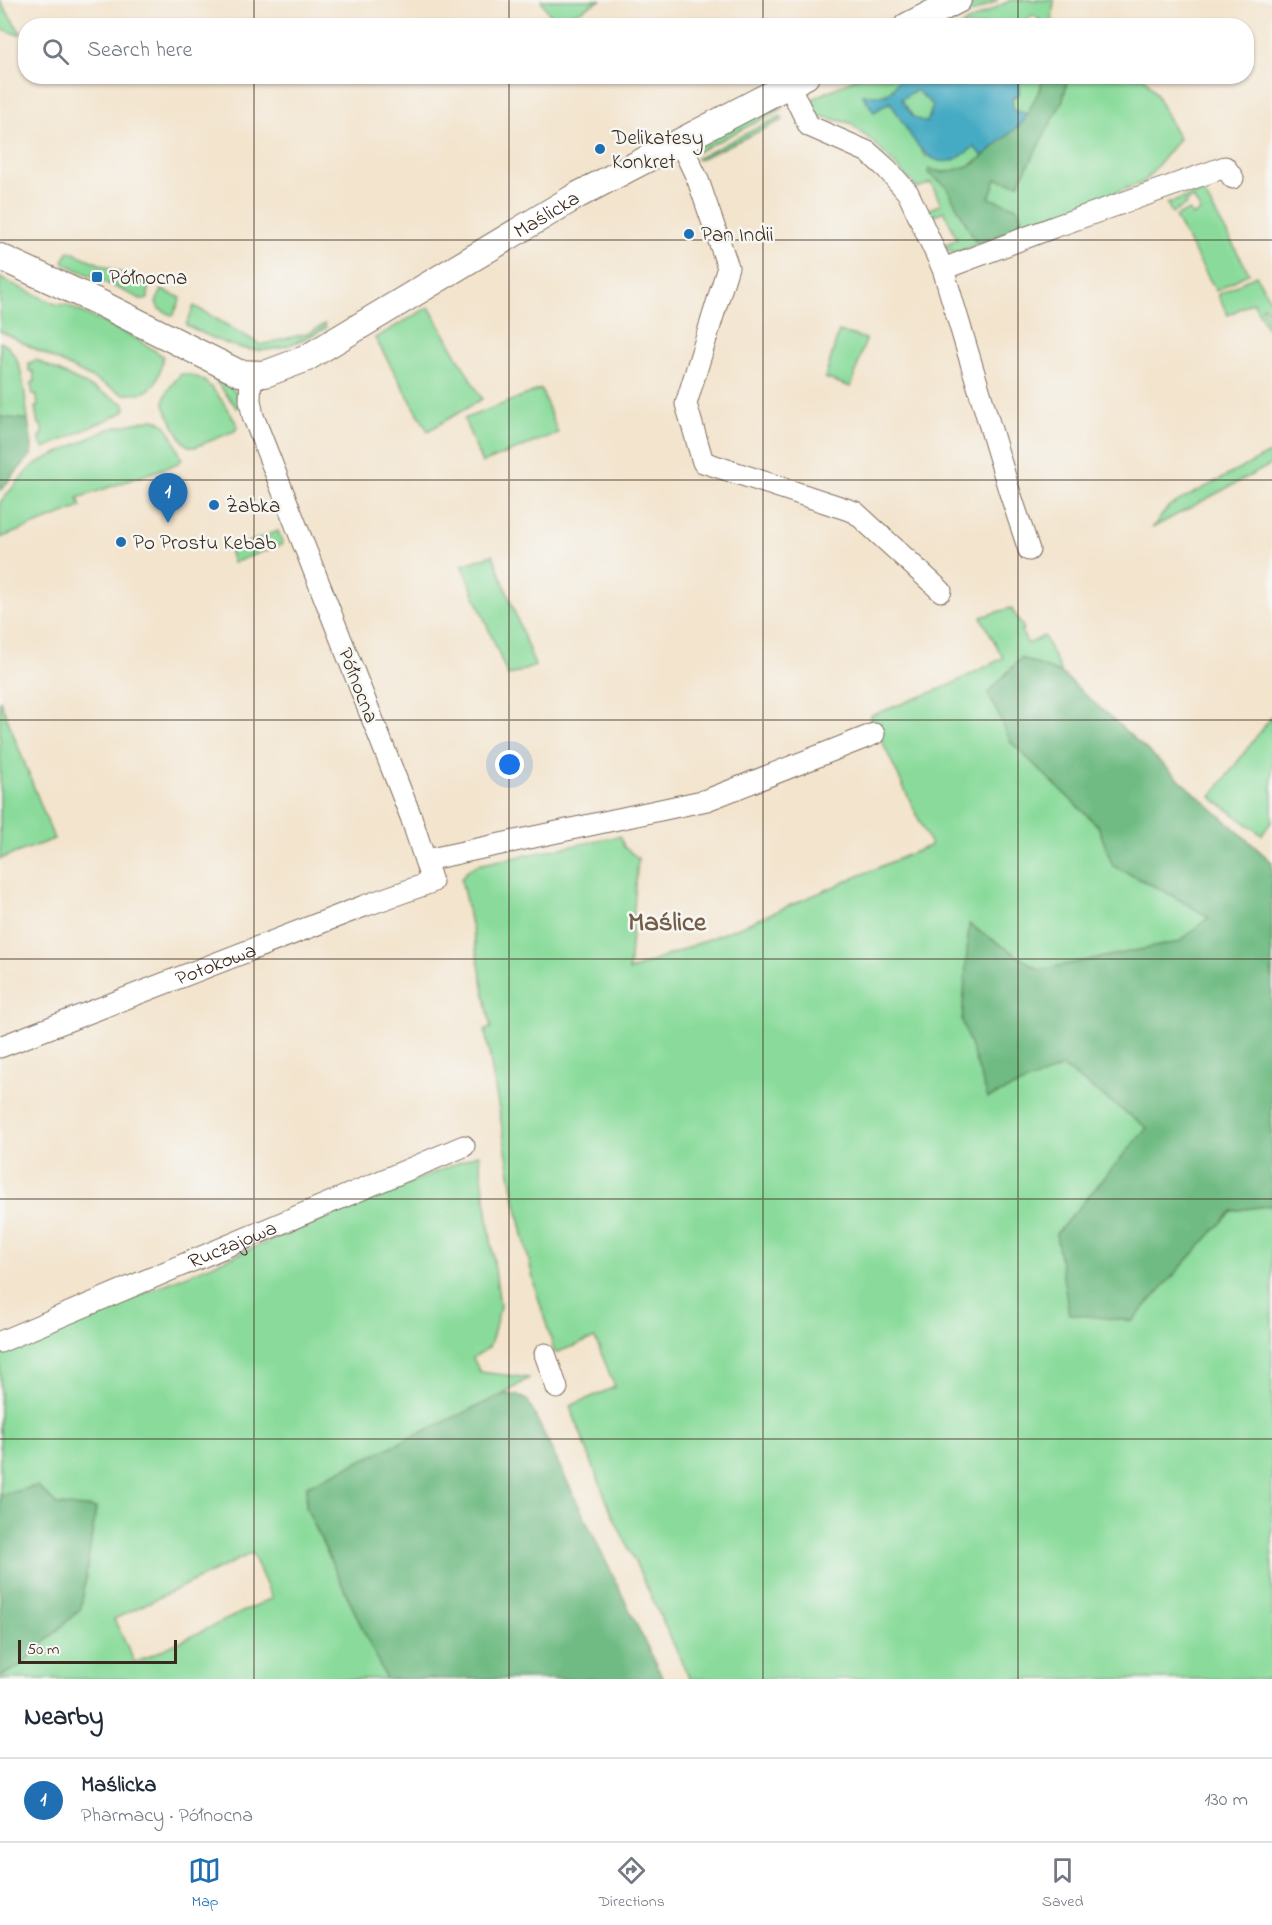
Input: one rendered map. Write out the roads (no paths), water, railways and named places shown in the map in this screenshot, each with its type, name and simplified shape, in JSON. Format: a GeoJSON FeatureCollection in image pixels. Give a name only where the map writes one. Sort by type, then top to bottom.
{"type":"FeatureCollection","features":[{"type":"Feature","properties":{"kind":"street"},"geometry":{"type":"LineString","coordinates":[[923,18],[958,0]]}},
{"type":"Feature","properties":{"kind":"street","name":"Maślicka"},"geometry":{"type":"LineString","coordinates":[[0,257],[98,302],[239,373],[278,371],[305,359],[578,195],[791,84]]}},
{"type":"Feature","properties":{"kind":"street"},"geometry":{"type":"LineString","coordinates":[[798,84],[809,126],[868,152],[908,193],[943,269],[1029,550]]}},
{"type":"Feature","properties":{"kind":"street"},"geometry":{"type":"LineString","coordinates":[[680,142],[698,180],[728,267],[686,404],[703,462],[855,512],[941,591]]}},
{"type":"Feature","properties":{"kind":"street"},"geometry":{"type":"LineString","coordinates":[[943,269],[1225,167],[1233,178]]}},
{"type":"Feature","properties":{"kind":"street","name":"Północna"},"geometry":{"type":"LineString","coordinates":[[251,374],[250,400],[253,416],[407,806],[432,882]]}},
{"type":"Feature","properties":{"kind":"street"},"geometry":{"type":"LineString","coordinates":[[426,860],[690,805],[874,734]]}},
{"type":"Feature","properties":{"kind":"street","name":"Potokowa"},"geometry":{"type":"LineString","coordinates":[[0,1047],[352,910],[432,882]]}},
{"type":"Feature","properties":{"kind":"street","name":"Ruczajowa"},"geometry":{"type":"LineString","coordinates":[[0,1342],[464,1146]]}},
{"type":"Feature","properties":{"kind":"street"},"geometry":{"type":"LineString","coordinates":[[545,1354],[557,1388]]}},
{"type":"Feature","properties":{"kind":"water"},"geometry":{"type":"Polygon","coordinates":[[[896,84],[1020,84],[1019,94],[1012,98],[1013,110],[1028,114],[1023,122],[983,156],[974,147],[953,160],[940,161],[930,157],[914,141],[890,102],[874,112],[863,95],[887,95],[896,84]],[[916,90],[901,99],[913,117],[927,123],[933,105],[916,90]]]}},
{"type":"Feature","properties":{"kind":"place","name":"Delikatesy Konkret"},"geometry":{"type":"Point","coordinates":[600,149]}},
{"type":"Feature","properties":{"kind":"place","name":"Pan Indii"},"geometry":{"type":"Point","coordinates":[689,234]}},
{"type":"Feature","properties":{"kind":"place","name":"Północna"},"geometry":{"type":"Point","coordinates":[97,277]}},
{"type":"Feature","properties":{"kind":"place","name":"Żabka"},"geometry":{"type":"Point","coordinates":[214,505]}},
{"type":"Feature","properties":{"kind":"place","name":"Maślicka"},"geometry":{"type":"Point","coordinates":[168,523]}},
{"type":"Feature","properties":{"kind":"place","name":"Po Prostu Kebab"},"geometry":{"type":"Point","coordinates":[121,542]}},
{"type":"Feature","properties":{"kind":"district","name":"Maślice"},"geometry":{"type":"Point","coordinates":[667,921]}}]}
